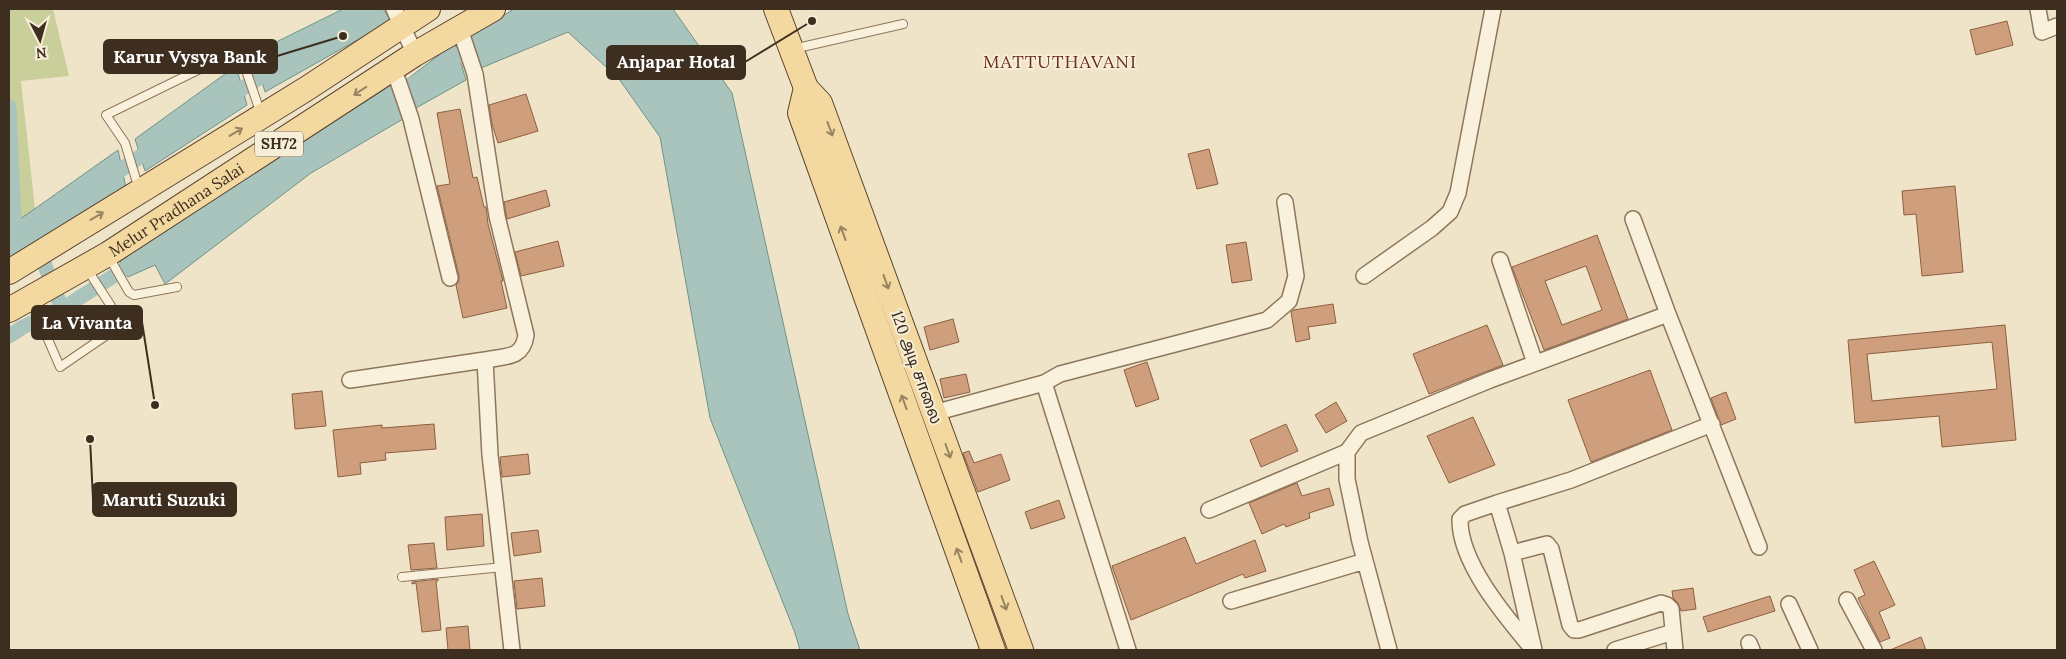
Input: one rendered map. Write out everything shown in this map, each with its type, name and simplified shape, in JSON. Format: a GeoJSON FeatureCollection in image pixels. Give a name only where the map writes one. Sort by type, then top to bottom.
{"type":"FeatureCollection","features":[{"type":"Feature","properties":{"kind":"main road","name":"Melur Pradhana Salai"},"geometry":{"type":"LineString","coordinates":[[9,272],[258,106],[398,17],[428,9]]}},
{"type":"Feature","properties":{"kind":"main road","name":"Melur Pradhana Salai"},"geometry":{"type":"LineString","coordinates":[[29,304],[110,260],[394,76],[415,54],[462,33],[492,9]]}},
{"type":"Feature","properties":{"kind":"main road","name":"120 அடி சாலை"},"geometry":{"type":"LineString","coordinates":[[776,9],[806,88],[820,103],[1021,650]]}},
{"type":"Feature","properties":{"kind":"main road","name":"120 அடி சாலை"},"geometry":{"type":"LineString","coordinates":[[806,88],[800,113],[993,650]]}},
{"type":"Feature","properties":{"kind":"street"},"geometry":{"type":"LineString","coordinates":[[1364,276],[1432,228],[1450,212],[1458,193],[1493,9]]}},
{"type":"Feature","properties":{"kind":"street"},"geometry":{"type":"LineString","coordinates":[[2038,9],[2042,32],[2057,26]]}},
{"type":"Feature","properties":{"kind":"street"},"geometry":{"type":"LineString","coordinates":[[398,17],[415,54]]}},
{"type":"Feature","properties":{"kind":"street"},"geometry":{"type":"LineString","coordinates":[[350,380],[517,354],[525,345],[526,334],[497,216],[475,74],[462,33]]}},
{"type":"Feature","properties":{"kind":"street"},"geometry":{"type":"LineString","coordinates":[[394,76],[411,119],[450,278]]}},
{"type":"Feature","properties":{"kind":"street"},"geometry":{"type":"LineString","coordinates":[[934,413],[1044,383],[1060,374],[1267,320],[1290,302],[1296,276],[1285,202]]}},
{"type":"Feature","properties":{"kind":"street"},"geometry":{"type":"LineString","coordinates":[[1633,219],[1759,547]]}},
{"type":"Feature","properties":{"kind":"street"},"geometry":{"type":"LineString","coordinates":[[1500,260],[1535,363]]}},
{"type":"Feature","properties":{"kind":"street"},"geometry":{"type":"LineString","coordinates":[[1385,649],[1347,478],[1348,452],[1361,433],[1535,363],[1668,314]]}},
{"type":"Feature","properties":{"kind":"street"},"geometry":{"type":"LineString","coordinates":[[485,360],[490,455],[512,650]]}},
{"type":"Feature","properties":{"kind":"street"},"geometry":{"type":"LineString","coordinates":[[1044,383],[1128,650]]}},
{"type":"Feature","properties":{"kind":"street"},"geometry":{"type":"LineString","coordinates":[[1534,650],[1492,600],[1467,551],[1460,529],[1460,519],[1466,514],[1497,503],[1571,480],[1712,424]]}},
{"type":"Feature","properties":{"kind":"street"},"geometry":{"type":"LineString","coordinates":[[1209,510],[1348,452]]}},
{"type":"Feature","properties":{"kind":"street"},"geometry":{"type":"LineString","coordinates":[[1497,503],[1512,553],[1534,650]]}},
{"type":"Feature","properties":{"kind":"street"},"geometry":{"type":"LineString","coordinates":[[1512,553],[1547,544],[1551,549],[1570,625],[1574,630],[1661,603],[1667,605],[1671,609],[1675,650]]}},
{"type":"Feature","properties":{"kind":"street"},"geometry":{"type":"LineString","coordinates":[[1231,601],[1364,561]]}},
{"type":"Feature","properties":{"kind":"street"},"geometry":{"type":"LineString","coordinates":[[1847,600],[1874,650]]}},
{"type":"Feature","properties":{"kind":"street"},"geometry":{"type":"LineString","coordinates":[[1789,604],[1810,650]]}},
{"type":"Feature","properties":{"kind":"street"},"geometry":{"type":"LineString","coordinates":[[1615,650],[1673,632]]}},
{"type":"Feature","properties":{"kind":"lane"},"geometry":{"type":"LineString","coordinates":[[791,50],[903,24]]}},
{"type":"Feature","properties":{"kind":"lane"},"geometry":{"type":"LineString","coordinates":[[138,185],[125,143],[106,115],[240,50],[258,106]]}},
{"type":"Feature","properties":{"kind":"lane"},"geometry":{"type":"LineString","coordinates":[[110,260],[129,292],[134,295],[176,286]]}},
{"type":"Feature","properties":{"kind":"lane"},"geometry":{"type":"LineString","coordinates":[[29,304],[60,367],[117,328],[111,306],[83,274]]}},
{"type":"Feature","properties":{"kind":"lane"},"geometry":{"type":"LineString","coordinates":[[402,577],[503,567]]}},
{"type":"Feature","properties":{"kind":"green space"},"geometry":{"type":"Polygon","coordinates":[[[9,9],[53,9],[69,76],[21,81],[35,209],[9,227],[9,9]]]}},
{"type":"Feature","properties":{"kind":"water"},"geometry":{"type":"Polygon","coordinates":[[[343,9],[383,9],[391,21],[265,92],[254,53],[343,9]]]}},
{"type":"Feature","properties":{"kind":"water"},"geometry":{"type":"Polygon","coordinates":[[[514,9],[673,9],[732,93],[848,614],[860,650],[800,650],[710,418],[660,137],[619,79],[568,32],[481,68],[469,37],[514,9]]]}},
{"type":"Feature","properties":{"kind":"water"},"geometry":{"type":"Polygon","coordinates":[[[455,43],[466,80],[416,108],[406,80],[455,43]]]}},
{"type":"Feature","properties":{"kind":"water"},"geometry":{"type":"Polygon","coordinates":[[[236,66],[247,105],[145,171],[135,139],[236,66]]]}},
{"type":"Feature","properties":{"kind":"water"},"geometry":{"type":"Polygon","coordinates":[[[391,85],[403,119],[311,173],[165,284],[155,265],[128,277],[120,261],[391,85]]]}},
{"type":"Feature","properties":{"kind":"water"},"geometry":{"type":"Polygon","coordinates":[[[118,150],[126,188],[9,262],[9,227],[118,150]]]}},
{"type":"Feature","properties":{"kind":"building"},"geometry":{"type":"Polygon","coordinates":[[[2007,21],[2013,45],[1976,55],[1970,30],[2007,21]]]}},
{"type":"Feature","properties":{"kind":"building"},"geometry":{"type":"Polygon","coordinates":[[[526,94],[538,131],[498,143],[489,105],[526,94]]]}},
{"type":"Feature","properties":{"kind":"building"},"geometry":{"type":"Polygon","coordinates":[[[460,109],[473,178],[477,177],[484,207],[486,207],[488,224],[503,281],[501,281],[507,308],[463,318],[456,285],[459,281],[459,276],[437,186],[450,184],[437,113],[460,109]]]}},
{"type":"Feature","properties":{"kind":"building"},"geometry":{"type":"Polygon","coordinates":[[[1209,149],[1218,184],[1197,189],[1188,154],[1209,149]]]}},
{"type":"Feature","properties":{"kind":"building"},"geometry":{"type":"Polygon","coordinates":[[[1955,186],[1963,272],[1922,276],[1916,214],[1904,215],[1902,191],[1955,186]]]}},
{"type":"Feature","properties":{"kind":"building"},"geometry":{"type":"Polygon","coordinates":[[[546,190],[550,206],[507,219],[504,202],[546,190]]]}},
{"type":"Feature","properties":{"kind":"building"},"geometry":{"type":"Polygon","coordinates":[[[1597,235],[1628,319],[1544,350],[1512,267],[1597,235]],[[1586,266],[1545,281],[1562,325],[1602,310],[1586,266]]]}},
{"type":"Feature","properties":{"kind":"building"},"geometry":{"type":"Polygon","coordinates":[[[558,241],[564,266],[521,276],[515,252],[558,241]]]}},
{"type":"Feature","properties":{"kind":"building"},"geometry":{"type":"Polygon","coordinates":[[[1246,242],[1252,280],[1232,283],[1226,245],[1246,242]]]}},
{"type":"Feature","properties":{"kind":"building"},"geometry":{"type":"Polygon","coordinates":[[[1333,304],[1336,323],[1308,327],[1310,339],[1296,342],[1291,312],[1293,310],[1333,304]]]}},
{"type":"Feature","properties":{"kind":"building"},"geometry":{"type":"Polygon","coordinates":[[[953,319],[959,342],[930,350],[924,327],[953,319]]]}},
{"type":"Feature","properties":{"kind":"building"},"geometry":{"type":"Polygon","coordinates":[[[1487,325],[1503,365],[1429,394],[1413,354],[1487,325]]]}},
{"type":"Feature","properties":{"kind":"building"},"geometry":{"type":"Polygon","coordinates":[[[2005,325],[2016,440],[1942,447],[1939,416],[1855,423],[1848,340],[2005,325]],[[1992,342],[1867,354],[1872,401],[1997,389],[1992,342]]]}},
{"type":"Feature","properties":{"kind":"building"},"geometry":{"type":"Polygon","coordinates":[[[1147,362],[1159,399],[1136,407],[1124,370],[1147,362]]]}},
{"type":"Feature","properties":{"kind":"building"},"geometry":{"type":"Polygon","coordinates":[[[1650,370],[1672,430],[1591,462],[1568,400],[1650,370]]]}},
{"type":"Feature","properties":{"kind":"building"},"geometry":{"type":"Polygon","coordinates":[[[966,374],[970,392],[944,398],[940,379],[966,374]]]}},
{"type":"Feature","properties":{"kind":"building"},"geometry":{"type":"Polygon","coordinates":[[[322,391],[326,426],[295,429],[292,394],[322,391]]]}},
{"type":"Feature","properties":{"kind":"building"},"geometry":{"type":"Polygon","coordinates":[[[1726,392],[1736,419],[1721,425],[1711,398],[1726,392]]]}},
{"type":"Feature","properties":{"kind":"building"},"geometry":{"type":"Polygon","coordinates":[[[1336,402],[1347,421],[1326,433],[1315,415],[1336,402]]]}},
{"type":"Feature","properties":{"kind":"building"},"geometry":{"type":"Polygon","coordinates":[[[1473,417],[1495,465],[1449,483],[1427,436],[1473,417]]]}},
{"type":"Feature","properties":{"kind":"building"},"geometry":{"type":"Polygon","coordinates":[[[434,424],[436,449],[385,453],[386,460],[360,463],[361,474],[338,477],[333,430],[382,425],[382,428],[434,424]]]}},
{"type":"Feature","properties":{"kind":"building"},"geometry":{"type":"Polygon","coordinates":[[[1286,424],[1298,451],[1261,467],[1250,440],[1286,424]]]}},
{"type":"Feature","properties":{"kind":"building"},"geometry":{"type":"Polygon","coordinates":[[[969,451],[974,463],[1001,454],[1010,480],[978,492],[963,453],[969,451]]]}},
{"type":"Feature","properties":{"kind":"building"},"geometry":{"type":"Polygon","coordinates":[[[528,454],[530,474],[502,477],[500,457],[528,454]]]}},
{"type":"Feature","properties":{"kind":"building"},"geometry":{"type":"Polygon","coordinates":[[[1297,483],[1302,496],[1329,488],[1334,505],[1309,513],[1310,518],[1286,527],[1284,524],[1262,534],[1249,503],[1297,483]]]}},
{"type":"Feature","properties":{"kind":"building"},"geometry":{"type":"Polygon","coordinates":[[[1059,500],[1065,518],[1031,529],[1025,512],[1059,500]]]}},
{"type":"Feature","properties":{"kind":"building"},"geometry":{"type":"Polygon","coordinates":[[[482,514],[484,546],[447,550],[445,517],[482,514]]]}},
{"type":"Feature","properties":{"kind":"building"},"geometry":{"type":"Polygon","coordinates":[[[538,530],[541,552],[514,556],[511,533],[538,530]]]}},
{"type":"Feature","properties":{"kind":"building"},"geometry":{"type":"Polygon","coordinates":[[[1185,537],[1196,564],[1255,540],[1266,571],[1245,578],[1243,574],[1131,620],[1112,566],[1185,537]]]}},
{"type":"Feature","properties":{"kind":"building"},"geometry":{"type":"Polygon","coordinates":[[[434,543],[437,568],[411,570],[408,545],[434,543]]]}},
{"type":"Feature","properties":{"kind":"building"},"geometry":{"type":"Polygon","coordinates":[[[1874,561],[1895,605],[1879,612],[1890,638],[1880,642],[1858,598],[1865,595],[1854,570],[1874,561]]]}},
{"type":"Feature","properties":{"kind":"building"},"geometry":{"type":"Polygon","coordinates":[[[542,578],[545,606],[517,609],[514,581],[542,578]]]}},
{"type":"Feature","properties":{"kind":"building"},"geometry":{"type":"Polygon","coordinates":[[[438,579],[436,581],[441,630],[422,632],[416,583],[412,584],[412,582],[438,579]]]}},
{"type":"Feature","properties":{"kind":"building"},"geometry":{"type":"Polygon","coordinates":[[[1693,588],[1696,609],[1681,611],[1678,603],[1673,598],[1672,591],[1693,588]]]}},
{"type":"Feature","properties":{"kind":"building"},"geometry":{"type":"Polygon","coordinates":[[[1770,596],[1775,611],[1708,632],[1703,617],[1770,596]]]}},
{"type":"Feature","properties":{"kind":"building"},"geometry":{"type":"Polygon","coordinates":[[[468,626],[470,650],[448,650],[446,628],[468,626]]]}},
{"type":"Feature","properties":{"kind":"building"},"geometry":{"type":"Polygon","coordinates":[[[1921,637],[1926,650],[1890,650],[1921,637]]]}},
{"type":"Feature","properties":{"kind":"waterway"},"geometry":{"type":"LineString","coordinates":[[377,107],[477,43]]}},
{"type":"Feature","properties":{"kind":"waterway"},"geometry":{"type":"LineString","coordinates":[[226,99],[278,66]]}},
{"type":"Feature","properties":{"kind":"waterway"},"geometry":{"type":"LineString","coordinates":[[9,107],[14,224],[31,230],[62,309],[23,327],[9,336]]}},
{"type":"Feature","properties":{"kind":"waterway"},"geometry":{"type":"LineString","coordinates":[[106,180],[157,145]]}},
{"type":"Feature","properties":{"kind":"waterway"},"geometry":{"type":"LineString","coordinates":[[62,309],[140,259]]}},
{"type":"Feature","properties":{"kind":"place","name":"Anjapar Hotal"},"geometry":{"type":"Point","coordinates":[812,21]}},
{"type":"Feature","properties":{"kind":"place","name":"Karur Vysya Bank"},"geometry":{"type":"Point","coordinates":[343,36]}},
{"type":"Feature","properties":{"kind":"place","name":"La Vivanta"},"geometry":{"type":"Point","coordinates":[155,405]}},
{"type":"Feature","properties":{"kind":"place","name":"Maruti Suzuki"},"geometry":{"type":"Point","coordinates":[90,439]}},
{"type":"Feature","properties":{"kind":"district","name":"MATTUTHAVANI"},"geometry":{"type":"Point","coordinates":[1060,62]}}]}
